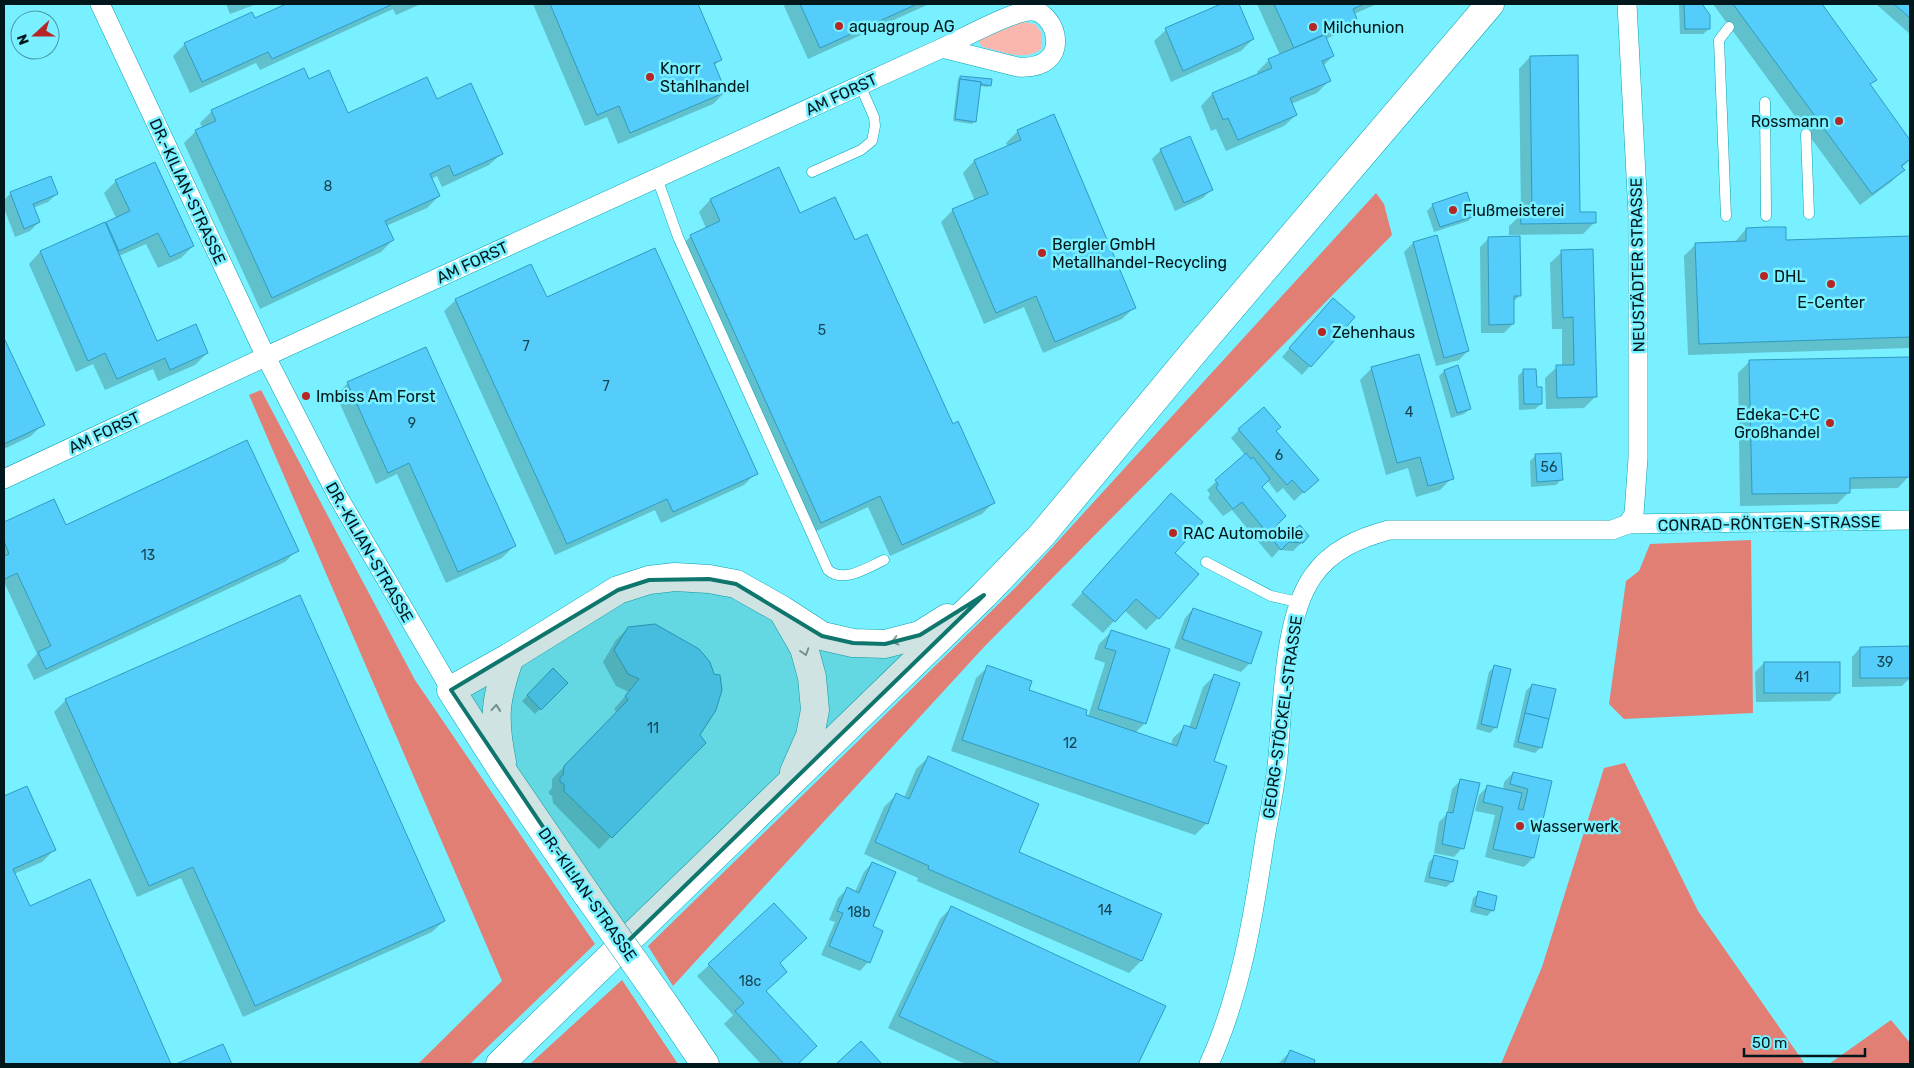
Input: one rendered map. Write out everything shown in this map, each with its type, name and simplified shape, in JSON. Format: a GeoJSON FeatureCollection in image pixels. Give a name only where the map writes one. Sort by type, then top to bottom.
{"type":"FeatureCollection","features":[{"type":"Feature","properties":{"kind":"main road"},"geometry":{"type":"LineString","coordinates":[[500,1064],[984,595],[1041,536],[1198,347],[1490,4]]}},
{"type":"Feature","properties":{"kind":"main road"},"geometry":{"type":"LineString","coordinates":[[451,690],[510,657],[618,590],[649,580],[675,577],[709,579],[736,584],[782,610],[822,636],[853,643],[884,644],[920,634],[984,595]]}},
{"type":"Feature","properties":{"kind":"main road"},"geometry":{"type":"LineString","coordinates":[[782,610],[804,648],[812,677],[814,710],[810,736],[788,785]]}},
{"type":"Feature","properties":{"kind":"main road"},"geometry":{"type":"LineString","coordinates":[[504,773],[495,721],[500,684],[510,657]]}},
{"type":"Feature","properties":{"kind":"main road","name":"DR.-KILIAN-STRASSE"},"geometry":{"type":"LineString","coordinates":[[451,690],[504,773],[705,1064]]}},
{"type":"Feature","properties":{"kind":"street","name":"DR.-KILIAN-STRASSE"},"geometry":{"type":"LineString","coordinates":[[100,4],[266,357],[337,495],[451,690]]}},
{"type":"Feature","properties":{"kind":"street","name":"AM FORST"},"geometry":{"type":"LineString","coordinates":[[4,479],[266,357],[1039,4]]}},
{"type":"Feature","properties":{"kind":"street","name":"NEUSTÄDTER STRASSE"},"geometry":{"type":"LineString","coordinates":[[1627,4],[1638,213],[1638,458],[1636,506],[1628,524]]}},
{"type":"Feature","properties":{"kind":"street"},"geometry":{"type":"LineString","coordinates":[[942,48],[1018,67],[1039,66],[1050,60],[1055,50],[1056,39],[1052,26],[1043,15],[1033,10],[1019,12]]}},
{"type":"Feature","properties":{"kind":"street","name":"CONRAD-RÖNTGEN-STRASSE"},"geometry":{"type":"LineString","coordinates":[[1628,524],[1910,520]]}},
{"type":"Feature","properties":{"kind":"street","name":"GEORG-STÖCKEL-STRASSE"},"geometry":{"type":"LineString","coordinates":[[1209,1064],[1219,1042],[1232,1002],[1254,913],[1277,768],[1292,632],[1298,602],[1312,576],[1323,563],[1343,547],[1369,535],[1389,530],[1612,530],[1628,524]]}},
{"type":"Feature","properties":{"kind":"lane"},"geometry":{"type":"LineString","coordinates":[[1726,216],[1719,40],[1729,27]]}},
{"type":"Feature","properties":{"kind":"lane"},"geometry":{"type":"LineString","coordinates":[[812,172],[861,150],[872,141],[875,126],[874,117],[860,85]]}},
{"type":"Feature","properties":{"kind":"lane"},"geometry":{"type":"LineString","coordinates":[[1765,102],[1766,216]]}},
{"type":"Feature","properties":{"kind":"lane"},"geometry":{"type":"LineString","coordinates":[[1806,134],[1809,214]]}},
{"type":"Feature","properties":{"kind":"lane"},"geometry":{"type":"LineString","coordinates":[[657,178],[678,237],[828,570],[840,576],[851,574],[884,560]]}},
{"type":"Feature","properties":{"kind":"lane"},"geometry":{"type":"LineString","coordinates":[[1206,562],[1271,596],[1298,602]]}},
{"type":"Feature","properties":{"kind":"highlighted area"},"geometry":{"type":"Polygon","coordinates":[[[709,579],[736,584],[822,636],[853,643],[885,644],[920,635],[984,595],[623,946],[451,690],[618,590],[649,580],[709,579]]]}},
{"type":"Feature","properties":{"kind":"shaded area"},"geometry":{"type":"Polygon","coordinates":[[[1023,22],[1035,24],[1042,33],[1042,48],[1036,52],[1029,55],[1013,55],[983,47],[979,43],[981,39],[1023,22]]]}},
{"type":"Feature","properties":{"kind":"shaded area"},"geometry":{"type":"Polygon","coordinates":[[[1376,193],[1384,204],[1392,235],[984,647],[673,986],[648,946],[1017,586],[1376,193]]]}},
{"type":"Feature","properties":{"kind":"shaded area"},"geometry":{"type":"Polygon","coordinates":[[[261,390],[415,680],[595,944],[470,1064],[418,1064],[502,981],[249,395],[261,390]]]}},
{"type":"Feature","properties":{"kind":"shaded area"},"geometry":{"type":"Polygon","coordinates":[[[1751,540],[1753,713],[1624,719],[1609,704],[1626,581],[1639,571],[1650,544],[1751,540]]]}},
{"type":"Feature","properties":{"kind":"shaded area"},"geometry":{"type":"Polygon","coordinates":[[[1625,763],[1698,911],[1805,1064],[1501,1064],[1542,967],[1604,768],[1625,763]]]}},
{"type":"Feature","properties":{"kind":"shaded area"},"geometry":{"type":"Polygon","coordinates":[[[622,980],[678,1064],[530,1064],[622,980]]]}},
{"type":"Feature","properties":{"kind":"shaded area"},"geometry":{"type":"Polygon","coordinates":[[[1891,1020],[1910,1043],[1910,1064],[1829,1064],[1891,1020]]]}},
{"type":"Feature","properties":{"kind":"building"},"geometry":{"type":"Polygon","coordinates":[[[286,4],[393,4],[272,59],[268,52],[202,82],[184,43],[252,12],[255,18],[286,4]]]}},
{"type":"Feature","properties":{"kind":"building","name":"Knorr Stahlhandel"},"geometry":{"type":"Polygon","coordinates":[[[550,4],[698,4],[722,60],[714,63],[726,92],[630,133],[619,106],[597,115],[550,4]]]}},
{"type":"Feature","properties":{"kind":"building","name":"aquagroup AG"},"geometry":{"type":"Polygon","coordinates":[[[800,4],[917,4],[820,48],[800,4]]]}},
{"type":"Feature","properties":{"kind":"building"},"geometry":{"type":"Polygon","coordinates":[[[1221,4],[1239,4],[1254,39],[1183,71],[1165,28],[1221,4]]]}},
{"type":"Feature","properties":{"kind":"building","name":"Milchunion"},"geometry":{"type":"Polygon","coordinates":[[[1274,4],[1364,4],[1353,9],[1357,19],[1294,48],[1274,4]]]}},
{"type":"Feature","properties":{"kind":"building"},"geometry":{"type":"Polygon","coordinates":[[[1684,4],[1702,4],[1710,15],[1710,29],[1685,29],[1684,4]]]}},
{"type":"Feature","properties":{"kind":"building"},"geometry":{"type":"Polygon","coordinates":[[[1733,4],[1822,4],[1877,80],[1870,84],[1910,140],[1910,159],[1901,166],[1905,170],[1872,194],[1733,4]]]}},
{"type":"Feature","properties":{"kind":"building"},"geometry":{"type":"Polygon","coordinates":[[[1894,4],[1910,4],[1910,18],[1894,4]]]}},
{"type":"Feature","properties":{"kind":"building"},"geometry":{"type":"Polygon","coordinates":[[[1325,35],[1334,56],[1322,61],[1331,81],[1290,98],[1297,115],[1238,140],[1228,118],[1223,120],[1212,93],[1272,68],[1268,59],[1325,35]]]}},
{"type":"Feature","properties":{"kind":"building"},"geometry":{"type":"Polygon","coordinates":[[[1578,55],[1580,212],[1596,212],[1596,223],[1521,224],[1520,213],[1532,213],[1530,56],[1578,55]]]}},
{"type":"Feature","properties":{"kind":"building"},"geometry":{"type":"Polygon","coordinates":[[[304,68],[309,79],[329,70],[348,113],[427,77],[437,99],[471,83],[503,154],[454,176],[449,165],[430,174],[440,196],[385,221],[394,240],[272,298],[195,130],[216,121],[211,110],[304,68]]]}},
{"type":"Feature","properties":{"kind":"building"},"geometry":{"type":"Polygon","coordinates":[[[960,76],[992,79],[991,86],[981,84],[981,82],[960,79],[960,76]]]}},
{"type":"Feature","properties":{"kind":"building"},"geometry":{"type":"Polygon","coordinates":[[[960,79],[981,82],[976,122],[955,119],[960,79]]]}},
{"type":"Feature","properties":{"kind":"building","name":"Bergler GmbH Metallhandel-Recycling"},"geometry":{"type":"Polygon","coordinates":[[[1054,114],[1136,308],[1055,342],[1036,296],[996,313],[952,209],[988,194],[974,160],[1021,140],[1017,130],[1054,114]]]}},
{"type":"Feature","properties":{"kind":"building"},"geometry":{"type":"Polygon","coordinates":[[[1190,136],[1213,190],[1184,203],[1160,149],[1190,136]]]}},
{"type":"Feature","properties":{"kind":"building"},"geometry":{"type":"Polygon","coordinates":[[[155,162],[194,246],[170,257],[158,233],[119,251],[106,222],[130,211],[115,180],[155,162]]]}},
{"type":"Feature","properties":{"kind":"building"},"geometry":{"type":"Polygon","coordinates":[[[779,167],[800,213],[835,197],[855,240],[867,234],[953,424],[958,421],[995,503],[902,545],[880,496],[821,523],[690,235],[720,221],[710,199],[779,167]]]}},
{"type":"Feature","properties":{"kind":"building"},"geometry":{"type":"Polygon","coordinates":[[[51,176],[58,194],[33,204],[40,222],[24,229],[10,192],[51,176]]]}},
{"type":"Feature","properties":{"kind":"building","name":"Flußmeisterei"},"geometry":{"type":"Polygon","coordinates":[[[1467,192],[1475,216],[1440,227],[1432,204],[1467,192]]]}},
{"type":"Feature","properties":{"kind":"building"},"geometry":{"type":"Polygon","coordinates":[[[105,222],[157,341],[196,324],[208,353],[170,370],[165,358],[117,379],[105,353],[88,361],[40,251],[105,222]]]}},
{"type":"Feature","properties":{"kind":"building"},"geometry":{"type":"Polygon","coordinates":[[[1786,227],[1786,240],[1910,236],[1910,337],[1699,344],[1695,243],[1746,241],[1746,228],[1786,227]]]}},
{"type":"Feature","properties":{"kind":"building"},"geometry":{"type":"Polygon","coordinates":[[[1437,235],[1469,351],[1444,358],[1413,242],[1437,235]]]}},
{"type":"Feature","properties":{"kind":"building"},"geometry":{"type":"Polygon","coordinates":[[[1520,236],[1521,296],[1514,296],[1514,324],[1489,325],[1488,237],[1520,236]]]}},
{"type":"Feature","properties":{"kind":"building"},"geometry":{"type":"Polygon","coordinates":[[[655,248],[758,474],[673,512],[667,499],[567,544],[455,299],[531,264],[547,297],[655,248]]]}},
{"type":"Feature","properties":{"kind":"building"},"geometry":{"type":"Polygon","coordinates":[[[1593,249],[1597,397],[1557,398],[1556,365],[1574,365],[1573,317],[1563,318],[1561,250],[1593,249]]]}},
{"type":"Feature","properties":{"kind":"building","name":"Zehenhaus"},"geometry":{"type":"Polygon","coordinates":[[[1333,298],[1355,317],[1311,367],[1289,348],[1333,298]]]}},
{"type":"Feature","properties":{"kind":"building"},"geometry":{"type":"Polygon","coordinates":[[[4,338],[45,425],[4,444],[4,338]]]}},
{"type":"Feature","properties":{"kind":"building"},"geometry":{"type":"Polygon","coordinates":[[[426,347],[516,546],[458,572],[409,463],[388,473],[347,382],[426,347]]]}},
{"type":"Feature","properties":{"kind":"building"},"geometry":{"type":"Polygon","coordinates":[[[1419,354],[1454,479],[1428,486],[1420,457],[1397,463],[1371,367],[1419,354]]]}},
{"type":"Feature","properties":{"kind":"building","name":"Edeka-C+C Großhandel"},"geometry":{"type":"Polygon","coordinates":[[[1910,357],[1910,477],[1850,478],[1850,493],[1752,494],[1749,360],[1910,357]]]}},
{"type":"Feature","properties":{"kind":"building"},"geometry":{"type":"Polygon","coordinates":[[[1458,365],[1471,409],[1457,413],[1444,370],[1458,365]]]}},
{"type":"Feature","properties":{"kind":"building"},"geometry":{"type":"Polygon","coordinates":[[[1523,369],[1536,369],[1537,387],[1542,387],[1542,404],[1524,404],[1523,369]]]}},
{"type":"Feature","properties":{"kind":"building"},"geometry":{"type":"Polygon","coordinates":[[[1264,407],[1281,427],[1276,431],[1319,480],[1304,493],[1292,480],[1287,485],[1238,429],[1264,407]]]}},
{"type":"Feature","properties":{"kind":"building"},"geometry":{"type":"Polygon","coordinates":[[[247,440],[299,551],[46,669],[38,652],[51,646],[17,573],[5,579],[4,576],[4,556],[9,554],[4,541],[4,522],[54,499],[66,525],[247,440]]]}},
{"type":"Feature","properties":{"kind":"building"},"geometry":{"type":"Polygon","coordinates":[[[1246,453],[1251,459],[1253,457],[1270,479],[1262,487],[1286,516],[1276,526],[1284,537],[1300,525],[1309,536],[1303,543],[1289,542],[1281,550],[1242,502],[1233,509],[1216,488],[1218,484],[1215,480],[1246,453]]]}},
{"type":"Feature","properties":{"kind":"building"},"geometry":{"type":"Polygon","coordinates":[[[1561,453],[1563,480],[1537,482],[1535,454],[1561,453]]]}},
{"type":"Feature","properties":{"kind":"building"},"geometry":{"type":"Polygon","coordinates":[[[1171,493],[1203,522],[1175,553],[1199,574],[1159,619],[1136,599],[1115,622],[1082,592],[1171,493]]]}},
{"type":"Feature","properties":{"kind":"building"},"geometry":{"type":"Polygon","coordinates":[[[300,595],[445,921],[255,1006],[193,867],[149,886],[65,699],[300,595]]]}},
{"type":"Feature","properties":{"kind":"building"},"geometry":{"type":"Polygon","coordinates":[[[1193,608],[1262,632],[1251,664],[1182,639],[1193,608]]]}},
{"type":"Feature","properties":{"kind":"building"},"geometry":{"type":"Polygon","coordinates":[[[655,624],[699,649],[710,662],[714,674],[720,675],[722,690],[716,710],[700,735],[706,743],[612,838],[564,791],[564,784],[560,782],[560,777],[563,775],[564,766],[628,700],[625,696],[639,679],[628,674],[614,650],[628,627],[655,624]]]}},
{"type":"Feature","properties":{"kind":"building"},"geometry":{"type":"Polygon","coordinates":[[[1111,630],[1170,649],[1146,724],[1098,709],[1116,651],[1105,648],[1111,630]]]}},
{"type":"Feature","properties":{"kind":"building"},"geometry":{"type":"Polygon","coordinates":[[[1910,646],[1910,678],[1860,678],[1860,647],[1910,646]]]}},
{"type":"Feature","properties":{"kind":"building"},"geometry":{"type":"Polygon","coordinates":[[[1764,662],[1840,662],[1840,693],[1764,693],[1764,662]]]}},
{"type":"Feature","properties":{"kind":"building"},"geometry":{"type":"Polygon","coordinates":[[[987,665],[1032,681],[1029,690],[1087,710],[1086,715],[1177,746],[1184,725],[1196,729],[1214,674],[1240,683],[1214,761],[1227,766],[1208,824],[962,740],[987,665]]]}},
{"type":"Feature","properties":{"kind":"building"},"geometry":{"type":"Polygon","coordinates":[[[1494,665],[1511,669],[1497,728],[1481,724],[1494,665]]]}},
{"type":"Feature","properties":{"kind":"building"},"geometry":{"type":"Polygon","coordinates":[[[553,668],[568,683],[541,710],[527,695],[553,668]]]}},
{"type":"Feature","properties":{"kind":"building"},"geometry":{"type":"Polygon","coordinates":[[[1532,684],[1556,689],[1549,719],[1525,713],[1532,684]]]}},
{"type":"Feature","properties":{"kind":"building"},"geometry":{"type":"Polygon","coordinates":[[[1525,713],[1549,719],[1542,748],[1518,742],[1525,713]]]}},
{"type":"Feature","properties":{"kind":"building"},"geometry":{"type":"Polygon","coordinates":[[[928,756],[1039,804],[1019,852],[1162,914],[1142,961],[928,869],[929,866],[875,842],[896,793],[909,799],[928,756]]]}},
{"type":"Feature","properties":{"kind":"building","name":"Wasserwerk"},"geometry":{"type":"Polygon","coordinates":[[[1513,772],[1552,781],[1534,858],[1493,849],[1503,807],[1483,802],[1487,785],[1522,793],[1518,809],[1523,810],[1528,789],[1510,784],[1513,772]]]}},
{"type":"Feature","properties":{"kind":"building"},"geometry":{"type":"Polygon","coordinates":[[[1460,779],[1480,783],[1464,849],[1442,844],[1447,812],[1453,813],[1460,779]]]}},
{"type":"Feature","properties":{"kind":"building"},"geometry":{"type":"Polygon","coordinates":[[[27,786],[56,850],[13,869],[30,906],[90,879],[171,1064],[4,1064],[4,796],[27,786]]]}},
{"type":"Feature","properties":{"kind":"building"},"geometry":{"type":"Polygon","coordinates":[[[1434,855],[1458,861],[1453,882],[1429,877],[1434,855]]]}},
{"type":"Feature","properties":{"kind":"building"},"geometry":{"type":"Polygon","coordinates":[[[872,862],[896,872],[873,926],[883,931],[870,963],[829,946],[843,913],[837,911],[847,887],[859,893],[872,862]]]}},
{"type":"Feature","properties":{"kind":"building"},"geometry":{"type":"Polygon","coordinates":[[[1478,891],[1497,896],[1494,911],[1475,906],[1478,891]]]}},
{"type":"Feature","properties":{"kind":"building"},"geometry":{"type":"Polygon","coordinates":[[[774,903],[807,938],[780,963],[787,972],[766,991],[817,1046],[798,1064],[784,1064],[735,1011],[744,1003],[708,964],[774,903]]]}},
{"type":"Feature","properties":{"kind":"building"},"geometry":{"type":"Polygon","coordinates":[[[951,906],[1166,1006],[1138,1064],[1001,1064],[899,1016],[951,906]]]}},
{"type":"Feature","properties":{"kind":"building"},"geometry":{"type":"Polygon","coordinates":[[[861,1041],[882,1064],[836,1064],[861,1041]]]}},
{"type":"Feature","properties":{"kind":"building"},"geometry":{"type":"Polygon","coordinates":[[[223,1044],[232,1064],[176,1064],[223,1044]]]}},
{"type":"Feature","properties":{"kind":"building"},"geometry":{"type":"Polygon","coordinates":[[[1290,1050],[1315,1060],[1314,1064],[1284,1064],[1290,1050]]]}},
{"type":"Feature","properties":{"kind":"place","name":"aquagroup AG"},"geometry":{"type":"Point","coordinates":[839,26]}},
{"type":"Feature","properties":{"kind":"place","name":"Milchunion"},"geometry":{"type":"Point","coordinates":[1313,27]}},
{"type":"Feature","properties":{"kind":"place","name":"Knorr Stahlhandel"},"geometry":{"type":"Point","coordinates":[650,77]}},
{"type":"Feature","properties":{"kind":"place","name":"Rossmann"},"geometry":{"type":"Point","coordinates":[1839,121]}},
{"type":"Feature","properties":{"kind":"place","name":"Flußmeisterei"},"geometry":{"type":"Point","coordinates":[1453,210]}},
{"type":"Feature","properties":{"kind":"place","name":"Bergler GmbH Metallhandel-Recycling"},"geometry":{"type":"Point","coordinates":[1042,253]}},
{"type":"Feature","properties":{"kind":"place","name":"DHL"},"geometry":{"type":"Point","coordinates":[1764,276]}},
{"type":"Feature","properties":{"kind":"place","name":"E-Center"},"geometry":{"type":"Point","coordinates":[1831,284]}},
{"type":"Feature","properties":{"kind":"place","name":"Zehenhaus"},"geometry":{"type":"Point","coordinates":[1322,332]}},
{"type":"Feature","properties":{"kind":"place","name":"Imbiss Am Forst"},"geometry":{"type":"Point","coordinates":[306,396]}},
{"type":"Feature","properties":{"kind":"place","name":"Edeka-C+C Großhandel"},"geometry":{"type":"Point","coordinates":[1830,423]}},
{"type":"Feature","properties":{"kind":"place","name":"RAC Automobile"},"geometry":{"type":"Point","coordinates":[1173,533]}},
{"type":"Feature","properties":{"kind":"place","name":"Wasserwerk"},"geometry":{"type":"Point","coordinates":[1520,826]}}]}
